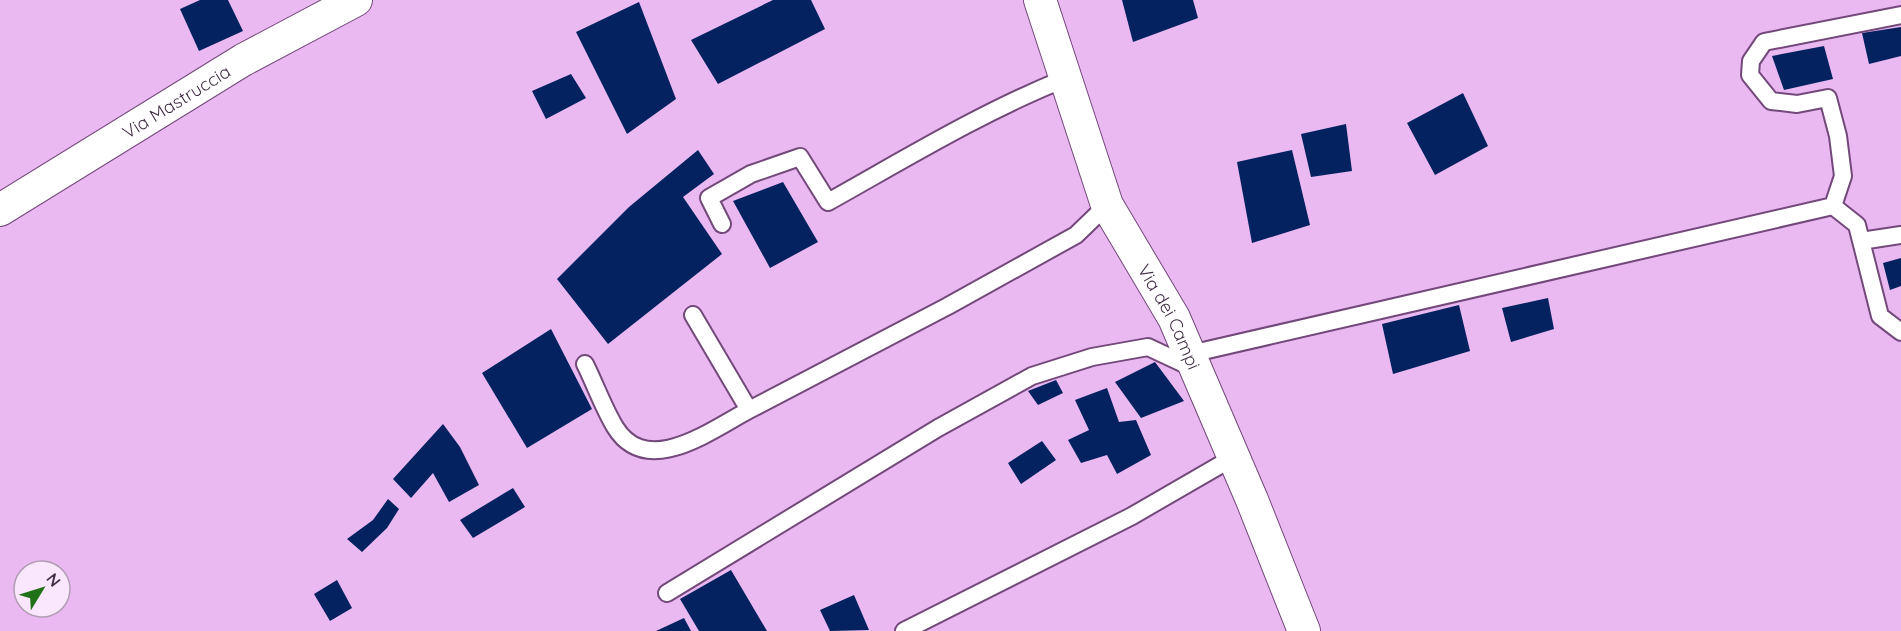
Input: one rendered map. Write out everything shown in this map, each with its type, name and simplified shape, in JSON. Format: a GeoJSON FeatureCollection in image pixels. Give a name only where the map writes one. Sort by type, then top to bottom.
{"type":"FeatureCollection","features":[{"type":"Feature","properties":{"kind":"street","name":"Via Mastruccia"},"geometry":{"type":"LineString","coordinates":[[0,210],[243,60],[356,0]]}},
{"type":"Feature","properties":{"kind":"street","name":"Via dei Campi"},"geometry":{"type":"LineString","coordinates":[[1040,0],[1107,205],[1174,318],[1234,457],[1304,631]]}},
{"type":"Feature","properties":{"kind":"lane"},"geometry":{"type":"LineString","coordinates":[[1833,206],[1843,176],[1838,136],[1828,98],[1797,104],[1771,101],[1750,75],[1751,62],[1764,42],[1901,15]]}},
{"type":"Feature","properties":{"kind":"lane"},"geometry":{"type":"LineString","coordinates":[[722,224],[710,198],[751,174],[800,157],[828,202],[932,143],[1036,90],[1064,79]]}},
{"type":"Feature","properties":{"kind":"lane"},"geometry":{"type":"LineString","coordinates":[[585,364],[616,429],[639,449],[672,450],[948,306],[1076,235],[1107,205]]}},
{"type":"Feature","properties":{"kind":"lane"},"geometry":{"type":"LineString","coordinates":[[1833,206],[1857,225],[1880,316],[1901,332]]}},
{"type":"Feature","properties":{"kind":"lane"},"geometry":{"type":"LineString","coordinates":[[667,593],[927,434],[1032,376],[1092,357],[1148,347],[1193,361],[1833,206]]}},
{"type":"Feature","properties":{"kind":"lane"},"geometry":{"type":"LineString","coordinates":[[1861,241],[1901,235]]}},
{"type":"Feature","properties":{"kind":"lane"},"geometry":{"type":"LineString","coordinates":[[693,315],[749,410]]}},
{"type":"Feature","properties":{"kind":"lane"},"geometry":{"type":"LineString","coordinates":[[904,631],[1132,516],[1234,457]]}},
{"type":"Feature","properties":{"kind":"building"},"geometry":{"type":"Polygon","coordinates":[[[200,0],[228,0],[243,31],[199,51],[180,9],[200,0]]]}},
{"type":"Feature","properties":{"kind":"building"},"geometry":{"type":"Polygon","coordinates":[[[773,0],[811,0],[825,29],[718,84],[691,40],[773,0]]]}},
{"type":"Feature","properties":{"kind":"building"},"geometry":{"type":"Polygon","coordinates":[[[1122,0],[1193,0],[1198,18],[1133,42],[1122,0]]]}},
{"type":"Feature","properties":{"kind":"building"},"geometry":{"type":"Polygon","coordinates":[[[639,2],[676,99],[627,134],[576,32],[639,2]]]}},
{"type":"Feature","properties":{"kind":"building"},"geometry":{"type":"Polygon","coordinates":[[[1901,27],[1901,56],[1869,64],[1862,33],[1901,27]]]}},
{"type":"Feature","properties":{"kind":"building"},"geometry":{"type":"Polygon","coordinates":[[[1824,46],[1833,79],[1784,90],[1772,56],[1824,46]]]}},
{"type":"Feature","properties":{"kind":"building"},"geometry":{"type":"Polygon","coordinates":[[[571,74],[586,98],[546,119],[532,91],[571,74]]]}},
{"type":"Feature","properties":{"kind":"building"},"geometry":{"type":"Polygon","coordinates":[[[1463,93],[1488,146],[1435,175],[1407,123],[1463,93]]]}},
{"type":"Feature","properties":{"kind":"building"},"geometry":{"type":"Polygon","coordinates":[[[1346,124],[1352,171],[1311,177],[1301,134],[1346,124]]]}},
{"type":"Feature","properties":{"kind":"building"},"geometry":{"type":"Polygon","coordinates":[[[698,150],[714,174],[683,197],[722,254],[608,344],[557,279],[629,207],[698,150]]]}},
{"type":"Feature","properties":{"kind":"building"},"geometry":{"type":"Polygon","coordinates":[[[1292,150],[1310,225],[1252,243],[1237,162],[1292,150]]]}},
{"type":"Feature","properties":{"kind":"building"},"geometry":{"type":"Polygon","coordinates":[[[783,182],[818,242],[770,268],[733,201],[783,182]]]}},
{"type":"Feature","properties":{"kind":"building"},"geometry":{"type":"Polygon","coordinates":[[[1901,258],[1901,286],[1890,290],[1883,263],[1901,258]]]}},
{"type":"Feature","properties":{"kind":"building"},"geometry":{"type":"Polygon","coordinates":[[[1548,298],[1554,329],[1511,342],[1502,308],[1548,298]]]}},
{"type":"Feature","properties":{"kind":"building"},"geometry":{"type":"Polygon","coordinates":[[[1459,305],[1470,351],[1393,374],[1382,324],[1459,305]]]}},
{"type":"Feature","properties":{"kind":"building"},"geometry":{"type":"Polygon","coordinates":[[[551,329],[592,409],[527,448],[482,373],[551,329]]]}},
{"type":"Feature","properties":{"kind":"building"},"geometry":{"type":"Polygon","coordinates":[[[1155,362],[1184,401],[1141,418],[1115,382],[1155,362]]]}},
{"type":"Feature","properties":{"kind":"building"},"geometry":{"type":"Polygon","coordinates":[[[1056,380],[1063,393],[1038,405],[1028,391],[1056,380]]]}},
{"type":"Feature","properties":{"kind":"building"},"geometry":{"type":"Polygon","coordinates":[[[1107,388],[1119,422],[1136,420],[1151,455],[1117,474],[1107,455],[1081,463],[1068,440],[1089,430],[1075,400],[1107,388]]]}},
{"type":"Feature","properties":{"kind":"building"},"geometry":{"type":"Polygon","coordinates":[[[443,424],[460,447],[479,485],[449,502],[433,473],[411,498],[393,479],[443,424]]]}},
{"type":"Feature","properties":{"kind":"building"},"geometry":{"type":"Polygon","coordinates":[[[1042,441],[1056,460],[1021,484],[1008,463],[1042,441]]]}},
{"type":"Feature","properties":{"kind":"building"},"geometry":{"type":"Polygon","coordinates":[[[513,488],[525,507],[473,538],[460,520],[513,488]]]}},
{"type":"Feature","properties":{"kind":"building"},"geometry":{"type":"Polygon","coordinates":[[[388,499],[399,509],[387,528],[362,552],[347,539],[373,520],[388,499]]]}},
{"type":"Feature","properties":{"kind":"building"},"geometry":{"type":"Polygon","coordinates":[[[731,570],[767,631],[699,631],[680,599],[731,570]]]}},
{"type":"Feature","properties":{"kind":"building"},"geometry":{"type":"Polygon","coordinates":[[[337,580],[352,608],[330,621],[314,594],[337,580]]]}},
{"type":"Feature","properties":{"kind":"building"},"geometry":{"type":"Polygon","coordinates":[[[854,595],[869,630],[830,631],[820,610],[854,595]]]}},
{"type":"Feature","properties":{"kind":"building"},"geometry":{"type":"Polygon","coordinates":[[[684,618],[691,631],[656,631],[684,618]]]}}]}
